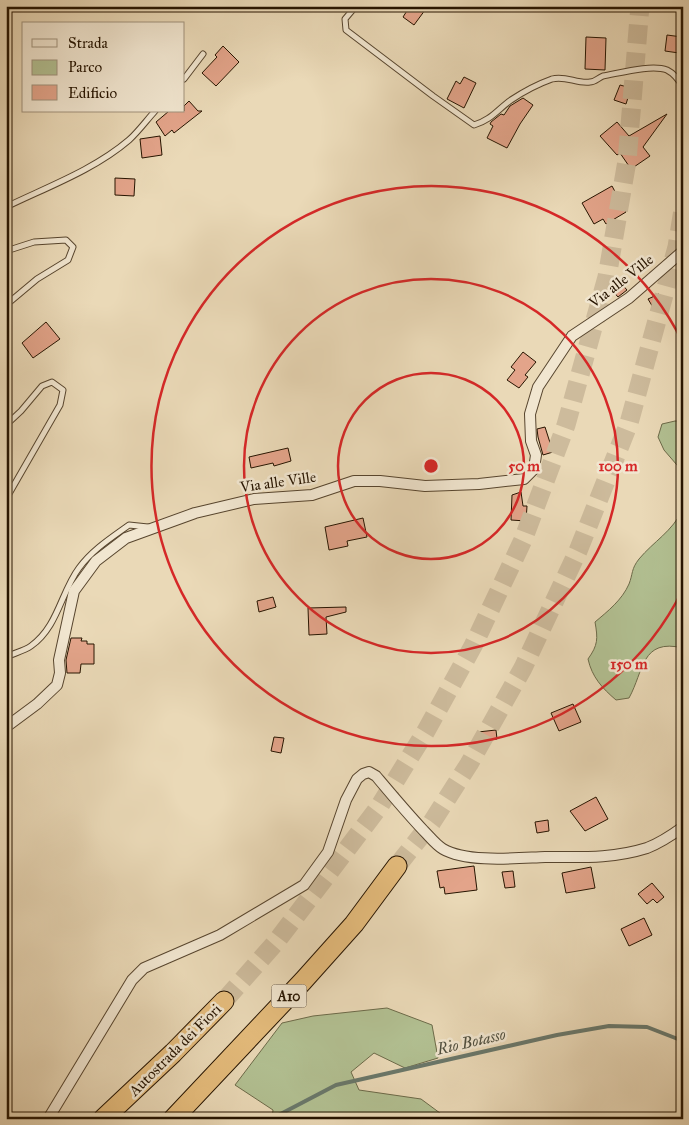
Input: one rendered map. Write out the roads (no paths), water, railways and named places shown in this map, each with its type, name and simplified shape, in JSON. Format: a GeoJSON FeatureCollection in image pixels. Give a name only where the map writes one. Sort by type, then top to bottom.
{"type":"FeatureCollection","features":[{"type":"Feature","properties":{"kind":"highway","name":"A10"},"geometry":{"type":"LineString","coordinates":[[173,1119],[347,932],[397,866]]}},
{"type":"Feature","properties":{"kind":"highway","name":"Autostrada dei Fiori"},"geometry":{"type":"LineString","coordinates":[[103,1119],[173,1053],[224,1001]]}},
{"type":"Feature","properties":{"kind":"street","name":"Via alle Ville"},"geometry":{"type":"LineString","coordinates":[[6,727],[37,704],[57,685],[74,591],[96,561],[126,538],[195,513],[254,498],[312,496],[354,481],[380,481],[425,486],[479,484],[524,479],[534,469],[536,455],[531,441],[530,414],[538,387],[572,336],[629,298],[683,251]]}},
{"type":"Feature","properties":{"kind":"street"},"geometry":{"type":"LineString","coordinates":[[48,1119],[132,980],[144,968],[220,935],[304,884],[328,852],[346,800],[357,779],[363,774],[369,772],[376,776],[434,841],[441,848],[453,854],[499,859],[582,858],[618,854],[648,847],[669,837],[683,827]]}},
{"type":"Feature","properties":{"kind":"lane"},"geometry":{"type":"LineString","coordinates":[[356,6],[346,19],[346,30],[474,125],[486,121],[511,100],[553,79],[563,77],[585,83],[593,82],[601,77],[653,68],[667,70],[676,76],[683,87]]}},
{"type":"Feature","properties":{"kind":"lane"},"geometry":{"type":"LineString","coordinates":[[185,78],[203,54]]}},
{"type":"Feature","properties":{"kind":"lane"},"geometry":{"type":"LineString","coordinates":[[6,207],[70,177],[104,157],[130,140],[154,112]]}},
{"type":"Feature","properties":{"kind":"lane"},"geometry":{"type":"LineString","coordinates":[[6,251],[34,242],[58,240],[66,240],[73,247],[68,260],[37,279],[6,305]]}},
{"type":"Feature","properties":{"kind":"lane"},"geometry":{"type":"LineString","coordinates":[[6,425],[21,411],[42,386],[52,382],[63,390],[60,405],[6,500]]}},
{"type":"Feature","properties":{"kind":"lane"},"geometry":{"type":"LineString","coordinates":[[6,657],[30,646],[44,634],[59,610],[69,583],[80,566],[100,546],[129,525],[153,528]]}},
{"type":"Feature","properties":{"kind":"waterway","name":"Rio Botasso"},"geometry":{"type":"LineString","coordinates":[[271,1119],[336,1085],[557,1035],[609,1026],[647,1027],[683,1041]]}},
{"type":"Feature","properties":{"kind":"tunnel"},"geometry":{"type":"LineString","coordinates":[[224,1001],[276,942],[379,807],[426,731],[473,646],[523,540],[566,425],[607,277],[627,161],[640,6]]}},
{"type":"Feature","properties":{"kind":"tunnel"},"geometry":{"type":"LineString","coordinates":[[397,866],[432,822],[469,764],[523,668],[578,551],[629,423],[677,247],[683,210]]}}]}
